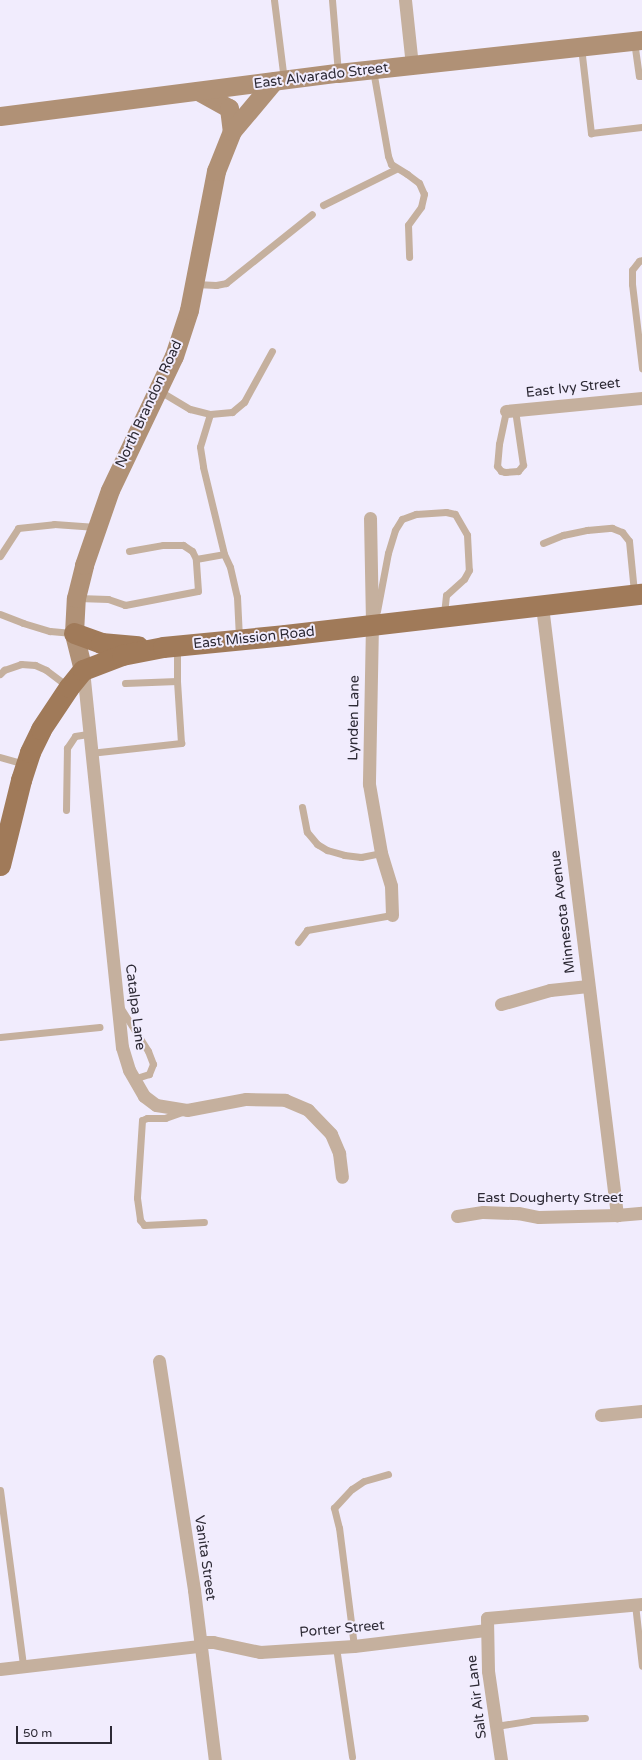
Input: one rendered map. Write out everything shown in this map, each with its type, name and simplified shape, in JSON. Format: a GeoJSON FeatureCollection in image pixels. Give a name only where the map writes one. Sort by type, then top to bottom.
{"type":"FeatureCollection","features":[{"type":"Feature","properties":{"kind":"main road","name":"East Mission Road"},"geometry":{"type":"LineString","coordinates":[[0,865],[26,765],[41,729],[69,687],[83,670],[122,655],[170,646],[239,640],[638,594]]}},
{"type":"Feature","properties":{"kind":"main road"},"geometry":{"type":"LineString","coordinates":[[74,633],[101,643],[170,646]]}},
{"type":"Feature","properties":{"kind":"street"},"geometry":{"type":"LineString","coordinates":[[405,0],[412,65]]}},
{"type":"Feature","properties":{"kind":"street","name":"East Alvarado Street"},"geometry":{"type":"LineString","coordinates":[[0,116],[338,73],[638,40]]}},
{"type":"Feature","properties":{"kind":"street","name":"North Brandon Road"},"geometry":{"type":"LineString","coordinates":[[83,670],[74,633],[76,598],[84,565],[110,490],[174,356],[189,310],[216,171],[232,131],[279,81]]}},
{"type":"Feature","properties":{"kind":"street"},"geometry":{"type":"LineString","coordinates":[[198,91],[229,108],[232,131]]}},
{"type":"Feature","properties":{"kind":"street","name":"East Ivy Street"},"geometry":{"type":"LineString","coordinates":[[511,411],[642,398]]}},
{"type":"Feature","properties":{"kind":"street","name":"Lynden Lane"},"geometry":{"type":"LineString","coordinates":[[370,518],[374,624],[369,784],[381,853],[391,886],[392,915]]}},
{"type":"Feature","properties":{"kind":"street","name":"Minnesota Avenue"},"geometry":{"type":"LineString","coordinates":[[542,606],[617,1215]]}},
{"type":"Feature","properties":{"kind":"street","name":"Catalpa Lane"},"geometry":{"type":"LineString","coordinates":[[83,670],[88,734],[117,1004],[122,1046],[129,1070],[144,1096],[156,1105],[186,1110],[246,1099],[285,1100],[308,1110],[332,1134],[339,1153],[342,1177]]}},
{"type":"Feature","properties":{"kind":"street"},"geometry":{"type":"LineString","coordinates":[[501,1004],[550,990],[588,986]]}},
{"type":"Feature","properties":{"kind":"street","name":"East Dougherty Street"},"geometry":{"type":"LineString","coordinates":[[457,1216],[483,1212],[518,1213],[539,1217],[642,1213]]}},
{"type":"Feature","properties":{"kind":"street","name":"Vanita Street"},"geometry":{"type":"LineString","coordinates":[[158,1361],[200,1644],[214,1760]]}},
{"type":"Feature","properties":{"kind":"street"},"geometry":{"type":"LineString","coordinates":[[601,1415],[642,1411]]}},
{"type":"Feature","properties":{"kind":"street","name":"Porter Street"},"geometry":{"type":"LineString","coordinates":[[0,1669],[214,1642],[260,1652],[354,1646],[487,1624],[638,1604]]}},
{"type":"Feature","properties":{"kind":"street","name":"Salt Air Lane"},"geometry":{"type":"LineString","coordinates":[[487,1624],[488,1670],[501,1760]]}},
{"type":"Feature","properties":{"kind":"lane"},"geometry":{"type":"LineString","coordinates":[[274,0],[279,81]]}},
{"type":"Feature","properties":{"kind":"lane"},"geometry":{"type":"LineString","coordinates":[[332,0],[338,73]]}},
{"type":"Feature","properties":{"kind":"lane"},"geometry":{"type":"LineString","coordinates":[[638,40],[638,76],[642,76]]}},
{"type":"Feature","properties":{"kind":"lane"},"geometry":{"type":"LineString","coordinates":[[580,47],[591,133],[642,127]]}},
{"type":"Feature","properties":{"kind":"lane"},"geometry":{"type":"LineString","coordinates":[[373,70],[388,156],[391,164],[396,169],[407,174],[419,183],[424,194],[421,207],[408,225],[409,257]]}},
{"type":"Feature","properties":{"kind":"lane"},"geometry":{"type":"LineString","coordinates":[[323,205],[396,169]]}},
{"type":"Feature","properties":{"kind":"lane"},"geometry":{"type":"LineString","coordinates":[[193,284],[216,285],[226,283],[312,214]]}},
{"type":"Feature","properties":{"kind":"lane"},"geometry":{"type":"LineString","coordinates":[[642,260],[639,261],[632,270],[642,368]]}},
{"type":"Feature","properties":{"kind":"lane"},"geometry":{"type":"LineString","coordinates":[[158,390],[190,409],[210,414],[232,412],[244,402],[272,351]]}},
{"type":"Feature","properties":{"kind":"lane"},"geometry":{"type":"LineString","coordinates":[[511,411],[523,465],[518,470],[505,472],[501,471],[497,466],[499,444],[511,411]]}},
{"type":"Feature","properties":{"kind":"lane"},"geometry":{"type":"LineString","coordinates":[[210,414],[200,447],[202,467],[224,554],[230,567],[236,597],[239,640]]}},
{"type":"Feature","properties":{"kind":"lane"},"geometry":{"type":"LineString","coordinates":[[374,624],[388,553],[395,530],[402,520],[416,514],[446,512],[455,514],[467,535],[469,570],[464,579],[446,596],[444,603],[444,616]]}},
{"type":"Feature","properties":{"kind":"lane"},"geometry":{"type":"LineString","coordinates":[[0,556],[18,528],[54,524],[97,527]]}},
{"type":"Feature","properties":{"kind":"lane"},"geometry":{"type":"LineString","coordinates":[[543,543],[563,535],[587,530],[612,528],[622,532],[629,541],[638,594]]}},
{"type":"Feature","properties":{"kind":"lane"},"geometry":{"type":"LineString","coordinates":[[76,598],[108,598],[125,605],[198,591],[196,559],[192,551],[183,545],[163,545],[129,551]]}},
{"type":"Feature","properties":{"kind":"lane"},"geometry":{"type":"LineString","coordinates":[[196,559],[224,554]]}},
{"type":"Feature","properties":{"kind":"lane"},"geometry":{"type":"LineString","coordinates":[[0,614],[50,631],[74,633]]}},
{"type":"Feature","properties":{"kind":"lane"},"geometry":{"type":"LineString","coordinates":[[90,753],[181,743],[177,682],[170,646]]}},
{"type":"Feature","properties":{"kind":"lane"},"geometry":{"type":"LineString","coordinates":[[0,674],[4,670],[21,664],[35,665],[46,670],[69,687]]}},
{"type":"Feature","properties":{"kind":"lane"},"geometry":{"type":"LineString","coordinates":[[125,683],[177,682]]}},
{"type":"Feature","properties":{"kind":"lane"},"geometry":{"type":"LineString","coordinates":[[66,810],[67,748],[75,736],[88,734]]}},
{"type":"Feature","properties":{"kind":"lane"},"geometry":{"type":"LineString","coordinates":[[0,757],[26,765]]}},
{"type":"Feature","properties":{"kind":"lane"},"geometry":{"type":"LineString","coordinates":[[302,806],[307,832],[316,844],[327,850],[344,855],[361,857],[381,853]]}},
{"type":"Feature","properties":{"kind":"lane"},"geometry":{"type":"LineString","coordinates":[[298,942],[307,930],[392,915]]}},
{"type":"Feature","properties":{"kind":"lane"},"geometry":{"type":"LineString","coordinates":[[117,1004],[131,1023],[148,1051],[153,1064],[148,1074],[134,1079]]}},
{"type":"Feature","properties":{"kind":"lane"},"geometry":{"type":"LineString","coordinates":[[0,1037],[100,1027]]}},
{"type":"Feature","properties":{"kind":"lane"},"geometry":{"type":"LineString","coordinates":[[186,1110],[175,1116],[142,1120],[137,1198],[140,1220],[144,1224],[204,1222]]}},
{"type":"Feature","properties":{"kind":"lane"},"geometry":{"type":"LineString","coordinates":[[354,1646],[339,1528],[334,1508],[352,1489],[364,1481],[388,1474]]}},
{"type":"Feature","properties":{"kind":"lane"},"geometry":{"type":"LineString","coordinates":[[0,1490],[23,1665]]}},
{"type":"Feature","properties":{"kind":"lane"},"geometry":{"type":"LineString","coordinates":[[638,1604],[642,1666]]}},
{"type":"Feature","properties":{"kind":"lane"},"geometry":{"type":"LineString","coordinates":[[336,1647],[352,1757]]}},
{"type":"Feature","properties":{"kind":"lane"},"geometry":{"type":"LineString","coordinates":[[496,1726],[532,1720],[585,1718]]}}]}
